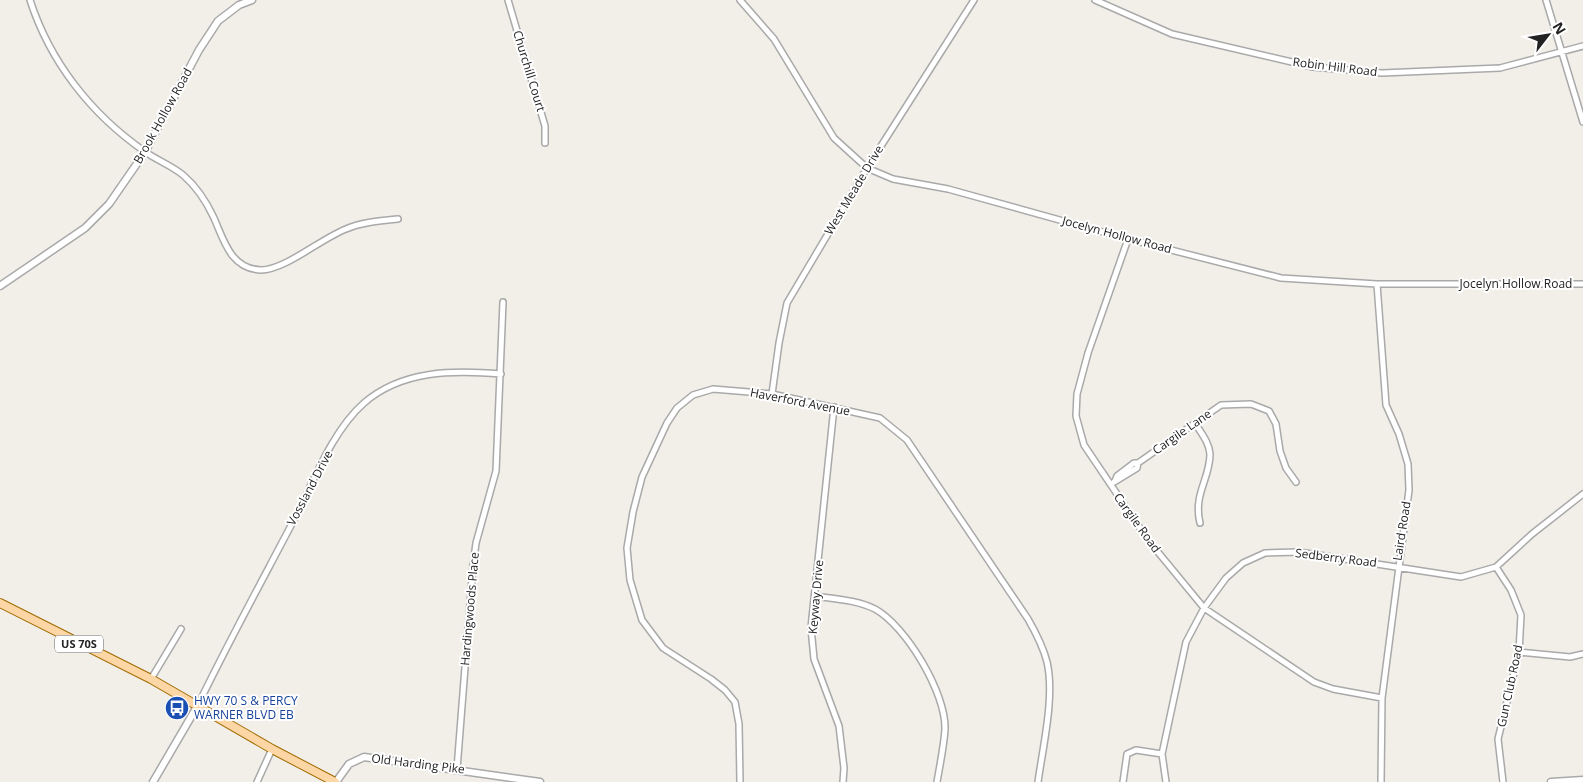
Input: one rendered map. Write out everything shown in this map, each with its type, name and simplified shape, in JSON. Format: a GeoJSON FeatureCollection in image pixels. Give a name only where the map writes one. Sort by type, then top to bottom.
{"type":"FeatureCollection","features":[{"type":"Feature","properties":{"kind":"main road","name":"US 70S"},"geometry":{"type":"LineString","coordinates":[[0,604],[151,680],[198,705],[272,749],[336,782]]}},
{"type":"Feature","properties":{"kind":"street"},"geometry":{"type":"LineString","coordinates":[[30,0],[45,41],[68,78],[109,125],[145,152],[183,175],[208,208],[228,252],[242,264],[260,270],[276,268],[345,229],[365,223],[398,219]]}},
{"type":"Feature","properties":{"kind":"street","name":"Brook Hollow Road"},"geometry":{"type":"LineString","coordinates":[[0,286],[86,228],[109,204],[145,152],[199,50],[218,21],[239,4],[252,0]]}},
{"type":"Feature","properties":{"kind":"street","name":"Churchill Court"},"geometry":{"type":"LineString","coordinates":[[508,0],[545,126],[545,143]]}},
{"type":"Feature","properties":{"kind":"street","name":"Jocelyn Hollow Road"},"geometry":{"type":"LineString","coordinates":[[740,0],[774,39],[834,138],[867,168],[893,178],[987,199],[1128,239],[1281,278],[1377,284],[1583,284]]}},
{"type":"Feature","properties":{"kind":"street","name":"West Meade Drive"},"geometry":{"type":"LineString","coordinates":[[772,394],[787,303],[867,168],[974,0]]}},
{"type":"Feature","properties":{"kind":"street","name":"Robin Hill Road"},"geometry":{"type":"LineString","coordinates":[[1094,0],[1172,34],[1313,67],[1382,73],[1446,72],[1500,68],[1583,46]]}},
{"type":"Feature","properties":{"kind":"street"},"geometry":{"type":"LineString","coordinates":[[1546,0],[1583,122]]}},
{"type":"Feature","properties":{"kind":"street","name":"Cargile Road"},"geometry":{"type":"LineString","coordinates":[[1128,239],[1088,353],[1077,394],[1078,429],[1091,459],[1148,540],[1204,608],[1314,682],[1333,689],[1382,698]]}},
{"type":"Feature","properties":{"kind":"street","name":"Laird Road"},"geometry":{"type":"LineString","coordinates":[[1377,284],[1386,405],[1399,434],[1408,464],[1409,490],[1397,566],[1382,698],[1382,782]]}},
{"type":"Feature","properties":{"kind":"street","name":"Hardingwoods Place"},"geometry":{"type":"LineString","coordinates":[[457,769],[476,543],[496,471],[502,302]]}},
{"type":"Feature","properties":{"kind":"street","name":"Vossland Drive"},"geometry":{"type":"LineString","coordinates":[[198,705],[320,466],[350,417],[364,402],[417,375],[468,372],[500,374]]}},
{"type":"Feature","properties":{"kind":"street","name":"Haverford Avenue"},"geometry":{"type":"LineString","coordinates":[[740,782],[739,724],[735,702],[726,690],[663,648],[651,634],[635,601],[627,548],[642,477],[667,423],[677,408],[692,395],[713,389],[772,394],[880,418],[907,440],[1028,619],[1042,644],[1048,671],[1049,693],[1038,782]]}},
{"type":"Feature","properties":{"kind":"street","name":"Cargile Lane"},"geometry":{"type":"LineString","coordinates":[[1109,485],[1137,468],[1138,464],[1221,405],[1251,404],[1269,411],[1276,424],[1280,451],[1286,468],[1296,482]]}},
{"type":"Feature","properties":{"kind":"street","name":"Keyway Drive"},"geometry":{"type":"LineString","coordinates":[[834,407],[812,628],[814,659],[839,726],[844,768],[843,782]]}},
{"type":"Feature","properties":{"kind":"street"},"geometry":{"type":"LineString","coordinates":[[1195,423],[1207,441],[1210,455],[1196,509],[1200,524]]}},
{"type":"Feature","properties":{"kind":"street","name":"Sedberry Road"},"geometry":{"type":"LineString","coordinates":[[1166,782],[1162,754],[1186,642],[1204,608],[1226,578],[1242,562],[1265,553],[1299,552],[1461,577],[1496,567],[1532,534],[1583,494]]}},
{"type":"Feature","properties":{"kind":"street","name":"Gun Club Road"},"geometry":{"type":"LineString","coordinates":[[1496,567],[1511,590],[1521,615],[1519,652],[1498,739],[1503,782]]}},
{"type":"Feature","properties":{"kind":"street"},"geometry":{"type":"LineString","coordinates":[[815,596],[853,602],[877,610],[894,625],[923,665],[936,689],[943,710],[945,728],[937,782]]}},
{"type":"Feature","properties":{"kind":"street"},"geometry":{"type":"LineString","coordinates":[[151,680],[181,629]]}},
{"type":"Feature","properties":{"kind":"street"},"geometry":{"type":"LineString","coordinates":[[1519,652],[1570,656],[1583,654]]}},
{"type":"Feature","properties":{"kind":"street"},"geometry":{"type":"LineString","coordinates":[[153,782],[198,705]]}},
{"type":"Feature","properties":{"kind":"street"},"geometry":{"type":"LineString","coordinates":[[257,782],[272,749]]}},
{"type":"Feature","properties":{"kind":"street"},"geometry":{"type":"LineString","coordinates":[[1123,782],[1127,754],[1136,750],[1162,754]]}},
{"type":"Feature","properties":{"kind":"street","name":"Old Harding Pike"},"geometry":{"type":"LineString","coordinates":[[336,782],[349,764],[364,757],[540,782]]}},
{"type":"Feature","properties":{"kind":"street"},"geometry":{"type":"LineString","coordinates":[[1551,782],[1583,780]]}},
{"type":"Feature","properties":{"kind":"place","name":"HWY 70 S & PERCY WARNER BLVD EB"},"geometry":{"type":"Point","coordinates":[177,708]}}]}
